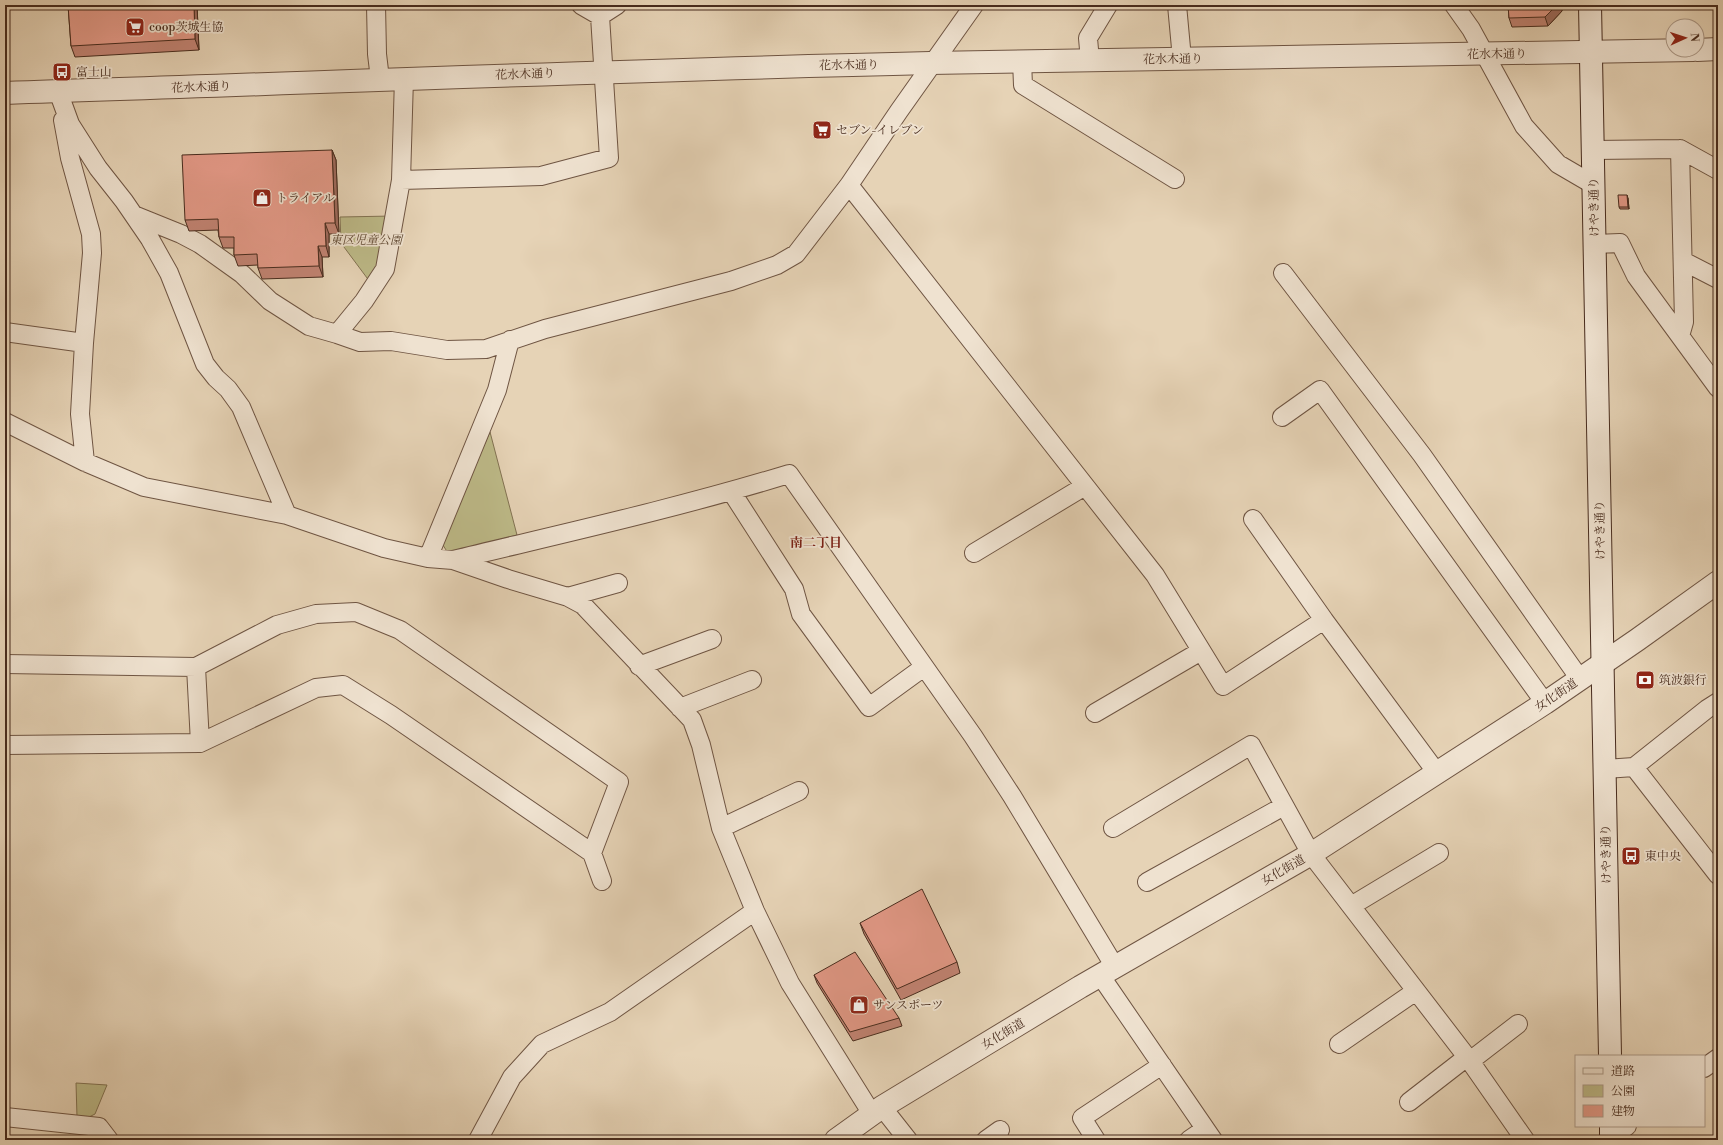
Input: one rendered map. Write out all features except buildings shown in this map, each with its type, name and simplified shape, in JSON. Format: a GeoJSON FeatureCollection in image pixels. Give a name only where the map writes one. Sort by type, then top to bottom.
{"type":"FeatureCollection","features":[{"type":"Feature","properties":{"kind":"street"},"geometry":{"type":"LineString","coordinates":[[376,5],[377,54],[380,79]]}},
{"type":"Feature","properties":{"kind":"street"},"geometry":{"type":"LineString","coordinates":[[581,5],[600,16]]}},
{"type":"Feature","properties":{"kind":"street"},"geometry":{"type":"LineString","coordinates":[[600,16],[617,5]]}},
{"type":"Feature","properties":{"kind":"street"},"geometry":{"type":"LineString","coordinates":[[134,215],[181,234],[200,244],[242,274],[270,301],[310,326],[360,342],[391,341],[447,350],[486,349],[545,329],[731,281],[777,265],[796,254],[849,185],[974,5]]}},
{"type":"Feature","properties":{"kind":"street"},"geometry":{"type":"LineString","coordinates":[[1090,61],[1088,38],[1108,5]]}},
{"type":"Feature","properties":{"kind":"street"},"geometry":{"type":"LineString","coordinates":[[1177,5],[1182,59]]}},
{"type":"Feature","properties":{"kind":"street"},"geometry":{"type":"LineString","coordinates":[[1454,5],[1471,29],[1524,126],[1558,164],[1594,185]]}},
{"type":"Feature","properties":{"kind":"street","name":"けやき通り"},"geometry":{"type":"LineString","coordinates":[[1590,5],[1610,1055]]}},
{"type":"Feature","properties":{"kind":"street"},"geometry":{"type":"LineString","coordinates":[[401,180],[541,176],[609,158],[600,16]]}},
{"type":"Feature","properties":{"kind":"street"},"geometry":{"type":"LineString","coordinates":[[1705,50],[1718,50]]}},
{"type":"Feature","properties":{"kind":"street","name":"花水木通り"},"geometry":{"type":"LineString","coordinates":[[5,93],[604,71],[1022,61],[1665,51]]}},
{"type":"Feature","properties":{"kind":"street"},"geometry":{"type":"LineString","coordinates":[[1022,61],[1023,84],[1176,178]]}},
{"type":"Feature","properties":{"kind":"street"},"geometry":{"type":"LineString","coordinates":[[337,334],[364,301],[386,269],[401,180],[404,78]]}},
{"type":"Feature","properties":{"kind":"street"},"geometry":{"type":"LineString","coordinates":[[58,91],[70,124],[98,168],[134,215],[150,239],[169,273],[205,364],[216,378],[228,389],[241,407],[287,515]]}},
{"type":"Feature","properties":{"kind":"street"},"geometry":{"type":"LineString","coordinates":[[58,91],[70,158],[91,234],[92,252],[80,414],[85,462]]}},
{"type":"Feature","properties":{"kind":"street"},"geometry":{"type":"LineString","coordinates":[[1593,150],[1680,148],[1718,170]]}},
{"type":"Feature","properties":{"kind":"street"},"geometry":{"type":"LineString","coordinates":[[1680,148],[1684,322],[1680,336]]}},
{"type":"Feature","properties":{"kind":"street"},"geometry":{"type":"LineString","coordinates":[[849,185],[1155,575],[1223,686],[1324,620]]}},
{"type":"Feature","properties":{"kind":"street"},"geometry":{"type":"LineString","coordinates":[[1595,244],[1620,243],[1636,276],[1718,388]]}},
{"type":"Feature","properties":{"kind":"street"},"geometry":{"type":"LineString","coordinates":[[1683,261],[1718,279]]}},
{"type":"Feature","properties":{"kind":"street"},"geometry":{"type":"LineString","coordinates":[[1283,273],[1422,455],[1580,679]]}},
{"type":"Feature","properties":{"kind":"street"},"geometry":{"type":"LineString","coordinates":[[5,332],[84,344]]}},
{"type":"Feature","properties":{"kind":"street"},"geometry":{"type":"LineString","coordinates":[[428,558],[497,390],[510,340]]}},
{"type":"Feature","properties":{"kind":"street"},"geometry":{"type":"LineString","coordinates":[[1282,417],[1320,390],[1545,703]]}},
{"type":"Feature","properties":{"kind":"street"},"geometry":{"type":"LineString","coordinates":[[5,422],[85,462],[144,487],[287,515],[384,548],[428,558],[453,560],[508,579],[568,596],[583,605],[639,666],[692,720],[701,745],[721,828],[755,911],[790,982],[877,1110],[908,1140]]}},
{"type":"Feature","properties":{"kind":"street"},"geometry":{"type":"LineString","coordinates":[[453,560],[732,491],[789,474],[1012,796],[1108,971],[1162,1065],[1209,1134],[1189,1140]]}},
{"type":"Feature","properties":{"kind":"street"},"geometry":{"type":"LineString","coordinates":[[974,553],[1085,486]]}},
{"type":"Feature","properties":{"kind":"street"},"geometry":{"type":"LineString","coordinates":[[732,491],[794,589],[801,614],[869,707],[924,667]]}},
{"type":"Feature","properties":{"kind":"street"},"geometry":{"type":"LineString","coordinates":[[1253,519],[1324,620],[1437,773]]}},
{"type":"Feature","properties":{"kind":"street","name":"女化街道"},"geometry":{"type":"LineString","coordinates":[[836,1140],[877,1110],[1108,971],[1311,854],[1545,703],[1718,582]]}},
{"type":"Feature","properties":{"kind":"street"},"geometry":{"type":"LineString","coordinates":[[568,596],[618,583]]}},
{"type":"Feature","properties":{"kind":"street"},"geometry":{"type":"LineString","coordinates":[[5,664],[196,667],[276,625],[316,614],[356,612],[400,630],[619,782],[592,853]]}},
{"type":"Feature","properties":{"kind":"street"},"geometry":{"type":"LineString","coordinates":[[639,666],[712,639]]}},
{"type":"Feature","properties":{"kind":"street"},"geometry":{"type":"LineString","coordinates":[[1095,713],[1201,651]]}},
{"type":"Feature","properties":{"kind":"street"},"geometry":{"type":"LineString","coordinates":[[196,667],[200,743]]}},
{"type":"Feature","properties":{"kind":"street"},"geometry":{"type":"LineString","coordinates":[[680,708],[752,680]]}},
{"type":"Feature","properties":{"kind":"street"},"geometry":{"type":"LineString","coordinates":[[5,745],[200,743],[316,688],[344,685],[391,715],[592,853],[602,881]]}},
{"type":"Feature","properties":{"kind":"street"},"geometry":{"type":"LineString","coordinates":[[1605,769],[1634,767],[1718,702]]}},
{"type":"Feature","properties":{"kind":"street"},"geometry":{"type":"LineString","coordinates":[[1113,828],[1251,746],[1311,854],[1469,1059],[1525,1140]]}},
{"type":"Feature","properties":{"kind":"street"},"geometry":{"type":"LineString","coordinates":[[1634,767],[1715,866]]}},
{"type":"Feature","properties":{"kind":"street"},"geometry":{"type":"LineString","coordinates":[[721,828],[798,791]]}},
{"type":"Feature","properties":{"kind":"street"},"geometry":{"type":"LineString","coordinates":[[1147,882],[1284,806]]}},
{"type":"Feature","properties":{"kind":"street"},"geometry":{"type":"LineString","coordinates":[[1351,906],[1439,853]]}},
{"type":"Feature","properties":{"kind":"street"},"geometry":{"type":"LineString","coordinates":[[480,1139],[512,1077],[542,1044],[610,1012],[755,911]]}},
{"type":"Feature","properties":{"kind":"street"},"geometry":{"type":"LineString","coordinates":[[1339,1044],[1416,991]]}},
{"type":"Feature","properties":{"kind":"street"},"geometry":{"type":"LineString","coordinates":[[1409,1102],[1518,1024]]}},
{"type":"Feature","properties":{"kind":"street"},"geometry":{"type":"LineString","coordinates":[[1705,1067],[1718,1058]]}},
{"type":"Feature","properties":{"kind":"street"},"geometry":{"type":"LineString","coordinates":[[1096,1140],[1082,1118],[1162,1065]]}},
{"type":"Feature","properties":{"kind":"street"},"geometry":{"type":"LineString","coordinates":[[5,1117],[99,1127],[109,1140]]}},
{"type":"Feature","properties":{"kind":"green space","name":"東区児童公園"},"geometry":{"type":"Polygon","coordinates":[[[393,216],[373,286],[341,243],[340,217],[393,216]]]}},
{"type":"Feature","properties":{"kind":"green space"},"geometry":{"type":"Polygon","coordinates":[[[490,432],[517,535],[448,553],[441,542],[490,432]]]}},
{"type":"Feature","properties":{"kind":"green space"},"geometry":{"type":"Polygon","coordinates":[[[76,1083],[107,1085],[95,1114],[87,1118],[77,1117],[76,1083]]]}},
{"type":"Feature","properties":{"kind":"place","name":"coop茨城生協"},"geometry":{"type":"Point","coordinates":[135,27]}},
{"type":"Feature","properties":{"kind":"place","name":"富士山"},"geometry":{"type":"Point","coordinates":[62,72]}},
{"type":"Feature","properties":{"kind":"place","name":"セブン-イレブン"},"geometry":{"type":"Point","coordinates":[822,130]}},
{"type":"Feature","properties":{"kind":"place","name":"トライアル"},"geometry":{"type":"Point","coordinates":[262,198]}},
{"type":"Feature","properties":{"kind":"place","name":"筑波銀行"},"geometry":{"type":"Point","coordinates":[1645,680]}},
{"type":"Feature","properties":{"kind":"place","name":"東中央"},"geometry":{"type":"Point","coordinates":[1631,856]}},
{"type":"Feature","properties":{"kind":"place","name":"サンスポーツ"},"geometry":{"type":"Point","coordinates":[859,1005]}},
{"type":"Feature","properties":{"kind":"district","name":"南二丁目"},"geometry":{"type":"Point","coordinates":[816,542]}}]}
